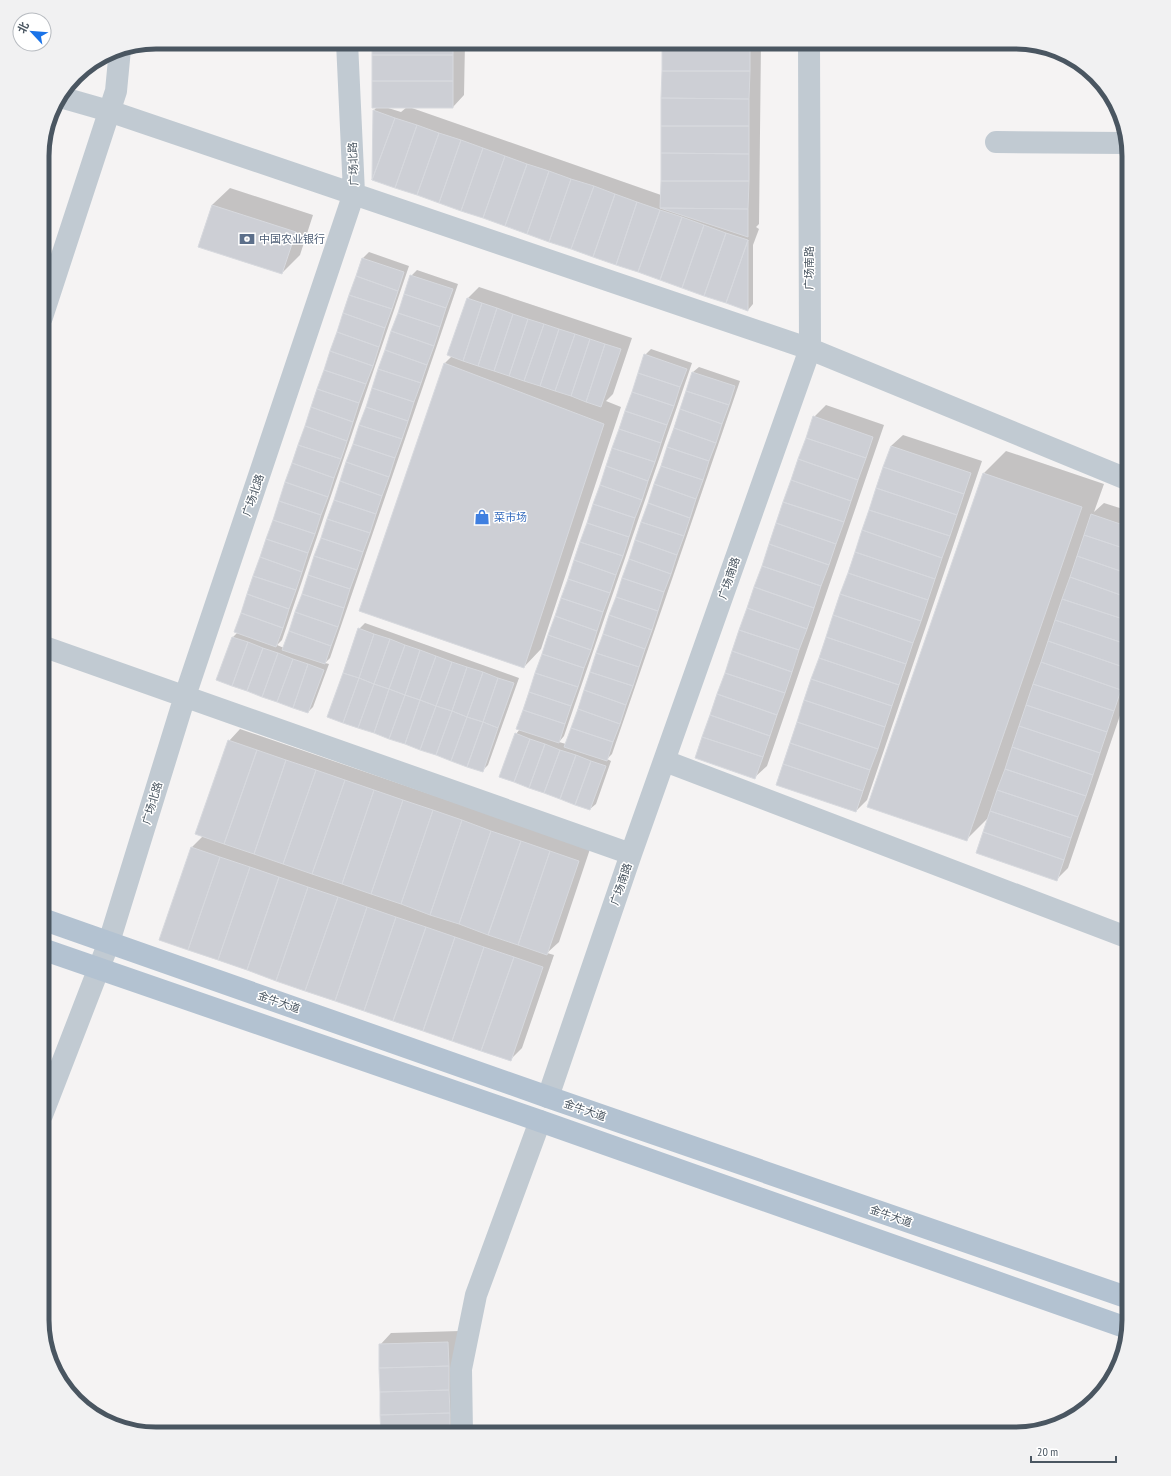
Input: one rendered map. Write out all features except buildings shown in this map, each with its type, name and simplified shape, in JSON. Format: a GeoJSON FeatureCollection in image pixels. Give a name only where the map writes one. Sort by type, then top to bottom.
{"type":"FeatureCollection","features":[{"type":"Feature","properties":{"kind":"main road","name":"金牛大道"},"geometry":{"type":"LineString","coordinates":[[49,921],[548,1097],[1122,1296]]}},
{"type":"Feature","properties":{"kind":"main road"},"geometry":{"type":"LineString","coordinates":[[49,951],[540,1120],[1122,1326]]}},
{"type":"Feature","properties":{"kind":"street","name":"广场北路"},"geometry":{"type":"LineString","coordinates":[[49,1097],[109,942],[185,696],[354,194],[347,49]]}},
{"type":"Feature","properties":{"kind":"street","name":"广场南路"},"geometry":{"type":"LineString","coordinates":[[548,1097],[631,854],[810,349],[809,49]]}},
{"type":"Feature","properties":{"kind":"street"},"geometry":{"type":"LineString","coordinates":[[49,295],[116,91],[119,56]]}},
{"type":"Feature","properties":{"kind":"street"},"geometry":{"type":"LineString","coordinates":[[66,99],[109,110],[810,349],[1122,477]]}},
{"type":"Feature","properties":{"kind":"street"},"geometry":{"type":"LineString","coordinates":[[996,142],[1121,143]]}},
{"type":"Feature","properties":{"kind":"street"},"geometry":{"type":"LineString","coordinates":[[49,648],[631,854]]}},
{"type":"Feature","properties":{"kind":"street"},"geometry":{"type":"LineString","coordinates":[[665,761],[1122,935]]}},
{"type":"Feature","properties":{"kind":"street"},"geometry":{"type":"LineString","coordinates":[[462,1427],[461,1369],[476,1295],[540,1120]]}},
{"type":"Feature","properties":{"kind":"place","name":"中国农业银行"},"geometry":{"type":"Point","coordinates":[247,239]}},
{"type":"Feature","properties":{"kind":"place","name":"菜市场"},"geometry":{"type":"Point","coordinates":[482,517]}}]}
